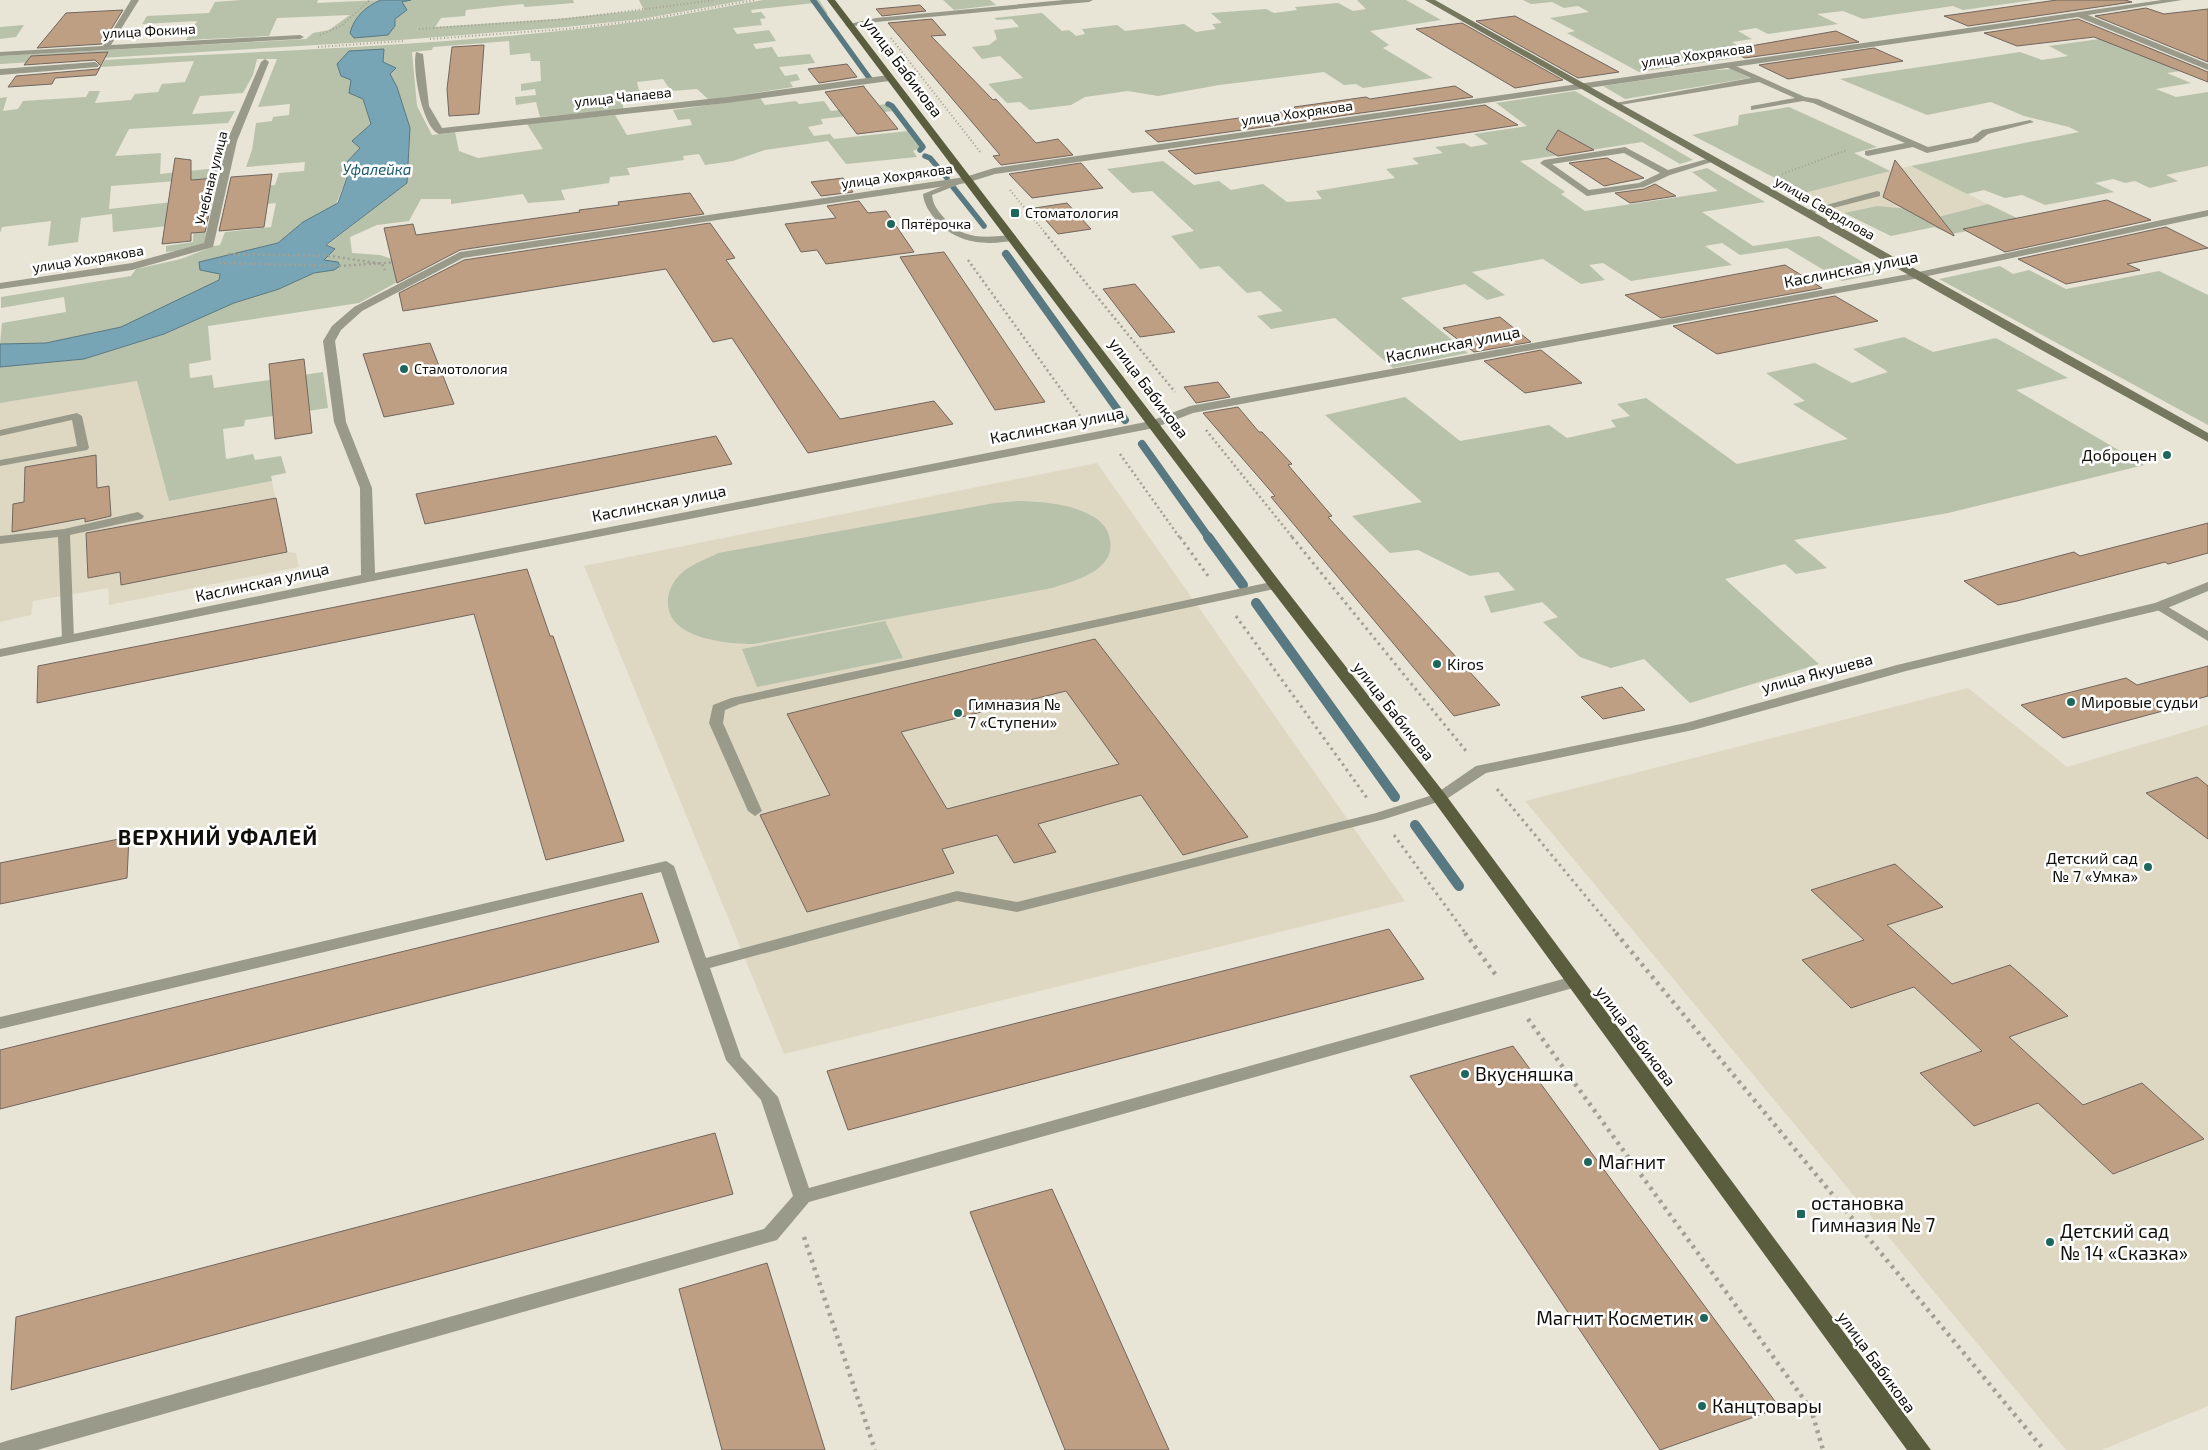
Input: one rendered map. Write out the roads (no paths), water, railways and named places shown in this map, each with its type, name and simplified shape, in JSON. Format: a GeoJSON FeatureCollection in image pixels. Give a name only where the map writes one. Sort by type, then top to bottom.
{"type":"FeatureCollection","features":[{"type":"Feature","properties":{"kind":"main road","name":"улица Бабикова"},"geometry":{"type":"LineString","coordinates":[[832,0],[849,26],[966,180],[1013,238],[1275,585],[1439,797],[1920,1450]]}},
{"type":"Feature","properties":{"kind":"street"},"geometry":{"type":"LineString","coordinates":[[106,48],[135,0]]}},
{"type":"Feature","properties":{"kind":"street"},"geometry":{"type":"LineString","coordinates":[[849,26],[876,20],[1089,0]]}},
{"type":"Feature","properties":{"kind":"street","name":"улица Свердлова"},"geometry":{"type":"LineString","coordinates":[[1429,0],[1756,183],[1914,276],[2208,438]]}},
{"type":"Feature","properties":{"kind":"street","name":"улица Хохрякова"},"geometry":{"type":"LineString","coordinates":[[368,578],[366,488],[340,422],[329,341],[336,328],[358,309],[424,272],[460,255],[966,180],[994,171],[2178,0]]}},
{"type":"Feature","properties":{"kind":"street"},"geometry":{"type":"LineString","coordinates":[[2078,15],[2208,67]]}},
{"type":"Feature","properties":{"kind":"street","name":"улица Фокина"},"geometry":{"type":"LineString","coordinates":[[0,54],[300,37]]}},
{"type":"Feature","properties":{"kind":"street","name":"улица Чапаева"},"geometry":{"type":"LineString","coordinates":[[420,54],[425,106],[439,131],[727,100],[889,78]]}},
{"type":"Feature","properties":{"kind":"street","name":"Учебная улица"},"geometry":{"type":"LineString","coordinates":[[180,256],[209,245],[232,141],[265,62]]}},
{"type":"Feature","properties":{"kind":"street","name":"улица Фокина"},"geometry":{"type":"LineString","coordinates":[[0,72],[95,65]]}},
{"type":"Feature","properties":{"kind":"street","name":"Каслинская улица"},"geometry":{"type":"LineString","coordinates":[[0,653],[368,578],[1154,424],[1190,410],[1914,276],[2208,213]]}},
{"type":"Feature","properties":{"kind":"street","name":"улица Хохрякова"},"geometry":{"type":"LineString","coordinates":[[0,286],[154,263],[180,256]]}},
{"type":"Feature","properties":{"kind":"street","name":"улица Якушева"},"geometry":{"type":"LineString","coordinates":[[1439,797],[1481,769],[1688,727],[1902,668],[2160,606],[2208,586]]}},
{"type":"Feature","properties":{"kind":"lane"},"geometry":{"type":"LineString","coordinates":[[1729,65],[1803,99],[1815,101],[1927,150],[1975,140],[1985,132],[2030,122]]}},
{"type":"Feature","properties":{"kind":"lane"},"geometry":{"type":"LineString","coordinates":[[1614,104],[1760,79]]}},
{"type":"Feature","properties":{"kind":"lane"},"geometry":{"type":"LineString","coordinates":[[1754,108],[1803,99]]}},
{"type":"Feature","properties":{"kind":"lane"},"geometry":{"type":"LineString","coordinates":[[1868,153],[1914,144]]}},
{"type":"Feature","properties":{"kind":"lane"},"geometry":{"type":"LineString","coordinates":[[1667,173],[1625,150],[1544,163],[1587,193],[1641,185],[1667,173],[1714,160]]}},
{"type":"Feature","properties":{"kind":"lane"},"geometry":{"type":"LineString","coordinates":[[966,180],[927,194],[927,204],[949,231],[966,240],[1013,238]]}},
{"type":"Feature","properties":{"kind":"lane"},"geometry":{"type":"LineString","coordinates":[[1806,212],[1877,194]]}},
{"type":"Feature","properties":{"kind":"lane"},"geometry":{"type":"LineString","coordinates":[[0,433],[78,416],[83,448],[0,463]]}},
{"type":"Feature","properties":{"kind":"lane"},"geometry":{"type":"LineString","coordinates":[[0,540],[64,533],[138,516]]}},
{"type":"Feature","properties":{"kind":"lane"},"geometry":{"type":"LineString","coordinates":[[64,533],[68,595],[68,639]]}},
{"type":"Feature","properties":{"kind":"lane"},"geometry":{"type":"LineString","coordinates":[[755,810],[716,722],[718,708],[736,701],[1275,585]]}},
{"type":"Feature","properties":{"kind":"lane"},"geometry":{"type":"LineString","coordinates":[[2160,606],[2208,638]]}},
{"type":"Feature","properties":{"kind":"lane"},"geometry":{"type":"LineString","coordinates":[[699,965],[957,896],[1016,907],[1380,816],[1439,797]]}},
{"type":"Feature","properties":{"kind":"lane"},"geometry":{"type":"LineString","coordinates":[[0,1023],[666,866],[699,965],[734,1060],[769,1097],[803,1197]]}},
{"type":"Feature","properties":{"kind":"lane"},"geometry":{"type":"LineString","coordinates":[[6,1450],[770,1235],[803,1197],[1574,982]]}},
{"type":"Feature","properties":{"kind":"water"},"geometry":{"type":"Polygon","coordinates":[[[381,0],[411,0],[402,2],[407,10],[395,19],[395,26],[388,35],[354,38],[350,33],[354,22],[370,5],[381,0]]]}},
{"type":"Feature","properties":{"kind":"water","name":"Уфалейка"},"geometry":{"type":"Polygon","coordinates":[[[384,49],[383,62],[396,68],[390,74],[397,87],[410,128],[407,183],[326,245],[335,249],[324,260],[338,262],[340,266],[334,270],[314,273],[279,289],[234,303],[164,334],[84,359],[0,367],[0,344],[46,343],[121,327],[219,280],[220,274],[200,270],[199,262],[278,243],[303,222],[338,203],[349,172],[346,163],[360,148],[352,141],[371,124],[363,99],[349,93],[351,80],[341,76],[337,64],[349,51],[384,49]]]}},
{"type":"Feature","properties":{"kind":"waterway"},"geometry":{"type":"LineString","coordinates":[[813,0],[870,79]]}},
{"type":"Feature","properties":{"kind":"waterway"},"geometry":{"type":"LineString","coordinates":[[888,104],[892,106],[923,147],[920,150]]}},
{"type":"Feature","properties":{"kind":"waterway"},"geometry":{"type":"LineString","coordinates":[[925,156],[930,158],[947,178]]}},
{"type":"Feature","properties":{"kind":"waterway"},"geometry":{"type":"LineString","coordinates":[[953,187],[984,226]]}},
{"type":"Feature","properties":{"kind":"waterway"},"geometry":{"type":"LineString","coordinates":[[1006,254],[1125,420]]}},
{"type":"Feature","properties":{"kind":"waterway"},"geometry":{"type":"LineString","coordinates":[[1142,444],[1209,538]]}},
{"type":"Feature","properties":{"kind":"waterway"},"geometry":{"type":"LineString","coordinates":[[1208,537],[1243,585]]}},
{"type":"Feature","properties":{"kind":"waterway"},"geometry":{"type":"LineString","coordinates":[[1256,603],[1395,797]]}},
{"type":"Feature","properties":{"kind":"waterway"},"geometry":{"type":"LineString","coordinates":[[1415,825],[1459,886]]}},
{"type":"Feature","properties":{"kind":"place","name":"Стоматология"},"geometry":{"type":"Point","coordinates":[1015,213]}},
{"type":"Feature","properties":{"kind":"place","name":"Пятёрочка"},"geometry":{"type":"Point","coordinates":[891,224]}},
{"type":"Feature","properties":{"kind":"place","name":"Стамотология"},"geometry":{"type":"Point","coordinates":[404,369]}},
{"type":"Feature","properties":{"kind":"place","name":"Доброцен"},"geometry":{"type":"Point","coordinates":[2167,455]}},
{"type":"Feature","properties":{"kind":"place","name":"Kiros"},"geometry":{"type":"Point","coordinates":[1437,664]}},
{"type":"Feature","properties":{"kind":"place","name":"Мировые судьи"},"geometry":{"type":"Point","coordinates":[2071,702]}},
{"type":"Feature","properties":{"kind":"place","name":"Гимназия № 7 «Ступени»"},"geometry":{"type":"Point","coordinates":[958,713]}},
{"type":"Feature","properties":{"kind":"place","name":"Детский сад № 7 «Умка»"},"geometry":{"type":"Point","coordinates":[2148,867]}},
{"type":"Feature","properties":{"kind":"place","name":"Вкусняшка"},"geometry":{"type":"Point","coordinates":[1465,1074]}},
{"type":"Feature","properties":{"kind":"place","name":"Магнит"},"geometry":{"type":"Point","coordinates":[1588,1162]}},
{"type":"Feature","properties":{"kind":"place","name":"остановка Гимназия № 7"},"geometry":{"type":"Point","coordinates":[1801,1214]}},
{"type":"Feature","properties":{"kind":"place","name":"Детский сад № 14 «Сказка»"},"geometry":{"type":"Point","coordinates":[2050,1242]}},
{"type":"Feature","properties":{"kind":"place","name":"Магнит Косметик"},"geometry":{"type":"Point","coordinates":[1704,1318]}},
{"type":"Feature","properties":{"kind":"place","name":"Канцтовары"},"geometry":{"type":"Point","coordinates":[1702,1406]}},
{"type":"Feature","properties":{"kind":"district","name":"ВЕРХНИЙ УФАЛЕЙ"},"geometry":{"type":"Point","coordinates":[218,838]}}]}
